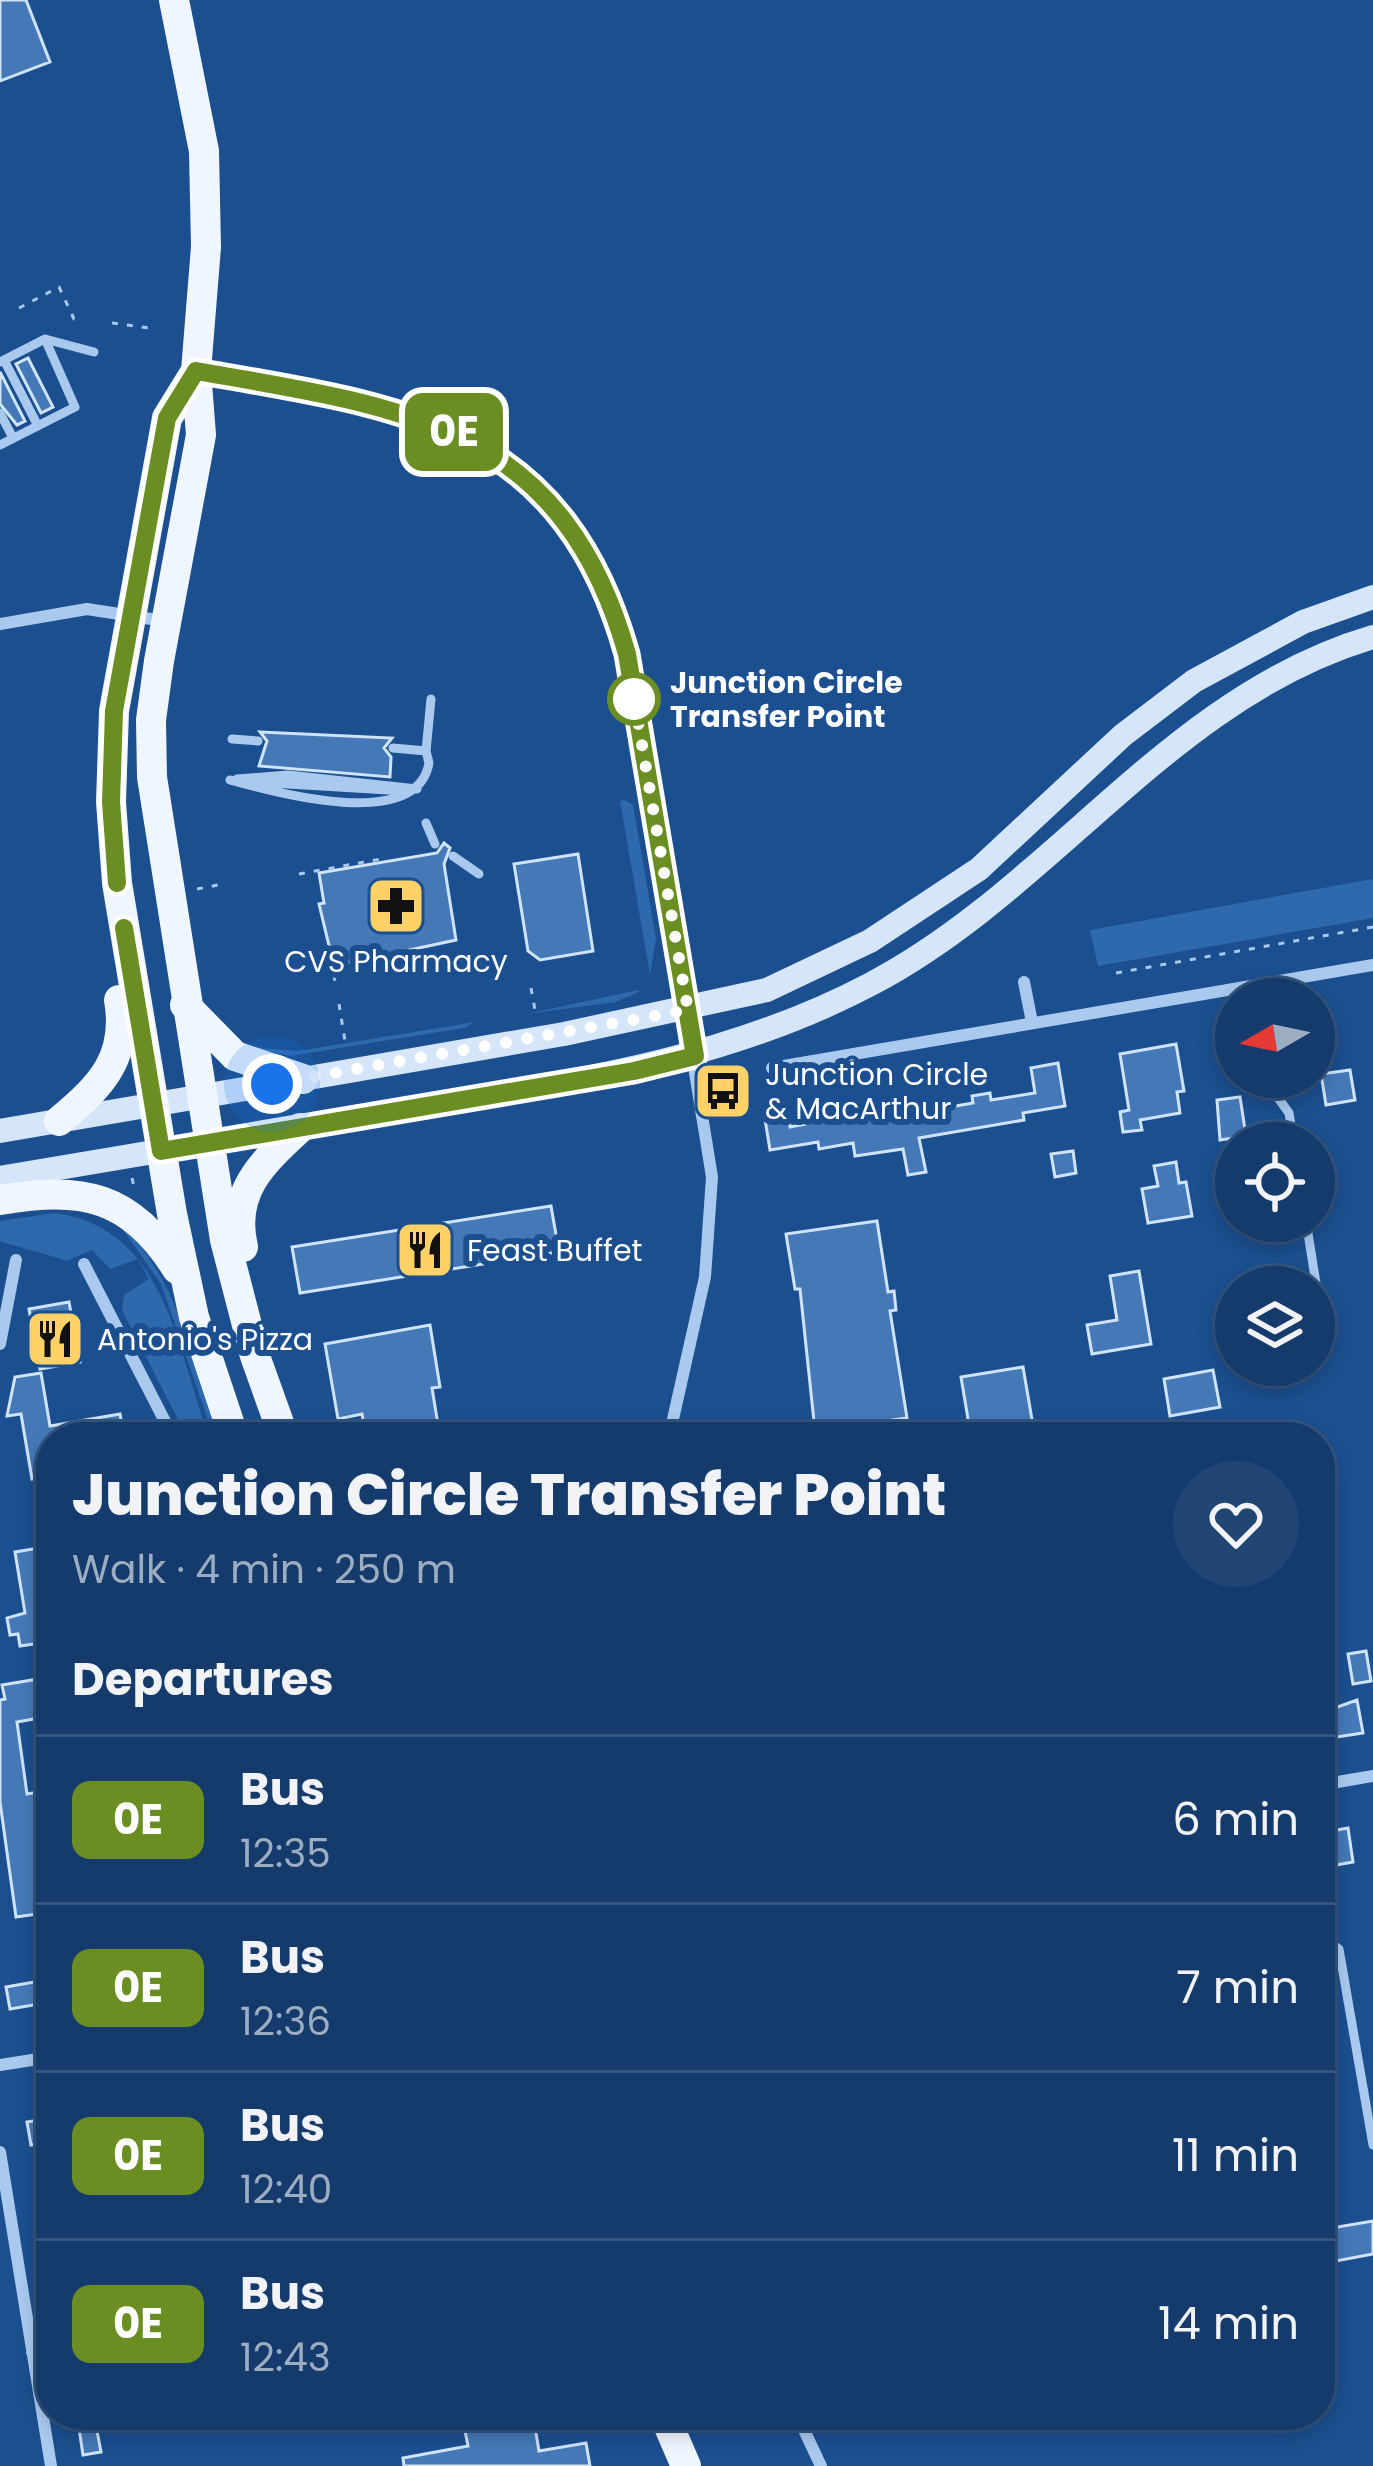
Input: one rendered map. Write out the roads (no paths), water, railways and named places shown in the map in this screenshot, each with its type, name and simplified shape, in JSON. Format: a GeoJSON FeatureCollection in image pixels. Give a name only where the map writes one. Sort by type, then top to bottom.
{"type":"FeatureCollection","features":[{"type":"Feature","properties":{"kind":"main road"},"geometry":{"type":"LineString","coordinates":[[174,0],[199,111],[207,209],[196,371],[201,435],[165,622],[151,721],[152,777],[208,1143],[240,1301],[279,1422]]}},
{"type":"Feature","properties":{"kind":"main road"},"geometry":{"type":"LineString","coordinates":[[191,1308],[117,883],[111,760],[129,615],[167,418],[196,371]]}},
{"type":"Feature","properties":{"kind":"main road"},"geometry":{"type":"LineString","coordinates":[[0,1131],[688,1010],[767,990],[869,941],[979,869],[1123,735],[1194,681],[1304,622],[1373,597]]}},
{"type":"Feature","properties":{"kind":"main road"},"geometry":{"type":"LineString","coordinates":[[0,1178],[695,1056],[817,1010],[927,952],[1010,891],[1134,776],[1214,713],[1314,658],[1373,637]]}},
{"type":"Feature","properties":{"kind":"main road"},"geometry":{"type":"LineString","coordinates":[[59,1120],[103,1081],[122,1039],[104,913],[117,883]]}},
{"type":"Feature","properties":{"kind":"main road"},"geometry":{"type":"LineString","coordinates":[[185,1005],[235,1056],[303,1079]]}},
{"type":"Feature","properties":{"kind":"main road"},"geometry":{"type":"LineString","coordinates":[[296,1422],[262,1316],[238,1217],[250,1178],[300,1128]]}},
{"type":"Feature","properties":{"kind":"main road"},"geometry":{"type":"LineString","coordinates":[[0,1200],[67,1192],[114,1204],[161,1244],[191,1308],[229,1422]]}},
{"type":"Feature","properties":{"kind":"main road"},"geometry":{"type":"LineString","coordinates":[[670,2430],[686,2466]]}},
{"type":"Feature","properties":{"kind":"street"},"geometry":{"type":"LineString","coordinates":[[196,371],[438,424],[490,451],[560,515],[613,604],[627,654],[710,1157],[711,1225],[672,1422]]}},
{"type":"Feature","properties":{"kind":"street"},"geometry":{"type":"LineString","coordinates":[[0,624],[87,610],[165,622]]}},
{"type":"Feature","properties":{"kind":"street"},"geometry":{"type":"LineString","coordinates":[[1311,978],[1373,964]]}},
{"type":"Feature","properties":{"kind":"street"},"geometry":{"type":"LineString","coordinates":[[1024,982],[1032,1022]]}},
{"type":"Feature","properties":{"kind":"street"},"geometry":{"type":"LineString","coordinates":[[772,1068],[1032,1022],[1215,997]]}},
{"type":"Feature","properties":{"kind":"street"},"geometry":{"type":"LineString","coordinates":[[0,1344],[16,1260]]}},
{"type":"Feature","properties":{"kind":"street"},"geometry":{"type":"LineString","coordinates":[[84,1264],[165,1422]]}},
{"type":"Feature","properties":{"kind":"street"},"geometry":{"type":"LineString","coordinates":[[1335,1782],[1373,1776]]}},
{"type":"Feature","properties":{"kind":"street"},"geometry":{"type":"LineString","coordinates":[[0,2065],[36,2059]]}},
{"type":"Feature","properties":{"kind":"street"},"geometry":{"type":"LineString","coordinates":[[0,2152],[36,2376]]}},
{"type":"Feature","properties":{"kind":"street"},"geometry":{"type":"LineString","coordinates":[[32,2352],[36,2351]]}},
{"type":"Feature","properties":{"kind":"street"},"geometry":{"type":"LineString","coordinates":[[45,2430],[51,2466]]}},
{"type":"Feature","properties":{"kind":"street"},"geometry":{"type":"LineString","coordinates":[[804,2430],[821,2466]]}},
{"type":"Feature","properties":{"kind":"lane"},"geometry":{"type":"LineString","coordinates":[[38,426],[2,361],[45,339],[94,352]]}},
{"type":"Feature","properties":{"kind":"lane"},"geometry":{"type":"LineString","coordinates":[[0,445],[75,406],[45,339]]}},
{"type":"Feature","properties":{"kind":"lane"},"geometry":{"type":"LineString","coordinates":[[0,413],[13,438]]}},
{"type":"Feature","properties":{"kind":"lane"},"geometry":{"type":"LineString","coordinates":[[417,789],[288,775],[230,780],[287,796],[391,803],[417,789],[427,776],[431,699]]}},
{"type":"Feature","properties":{"kind":"lane"},"geometry":{"type":"LineString","coordinates":[[232,739],[258,740]]}},
{"type":"Feature","properties":{"kind":"lane"},"geometry":{"type":"LineString","coordinates":[[393,748],[426,751]]}},
{"type":"Feature","properties":{"kind":"lane"},"geometry":{"type":"LineString","coordinates":[[426,823],[435,844]]}},
{"type":"Feature","properties":{"kind":"lane"},"geometry":{"type":"LineString","coordinates":[[453,856],[479,874]]}},
{"type":"Feature","properties":{"kind":"lane"},"geometry":{"type":"LineString","coordinates":[[1335,1946],[1373,2145]]}},
{"type":"Feature","properties":{"kind":"place","name":"Junction Circle Transfer Point"},"geometry":{"type":"Point","coordinates":[634,699]}},
{"type":"Feature","properties":{"kind":"place","name":"CVS Pharmacy"},"geometry":{"type":"Point","coordinates":[396,906]}},
{"type":"Feature","properties":{"kind":"place","name":"Junction Circle & MacArthur"},"geometry":{"type":"Point","coordinates":[723,1091]}},
{"type":"Feature","properties":{"kind":"place","name":"Feast Buffet"},"geometry":{"type":"Point","coordinates":[425,1250]}},
{"type":"Feature","properties":{"kind":"place","name":"Antonio's Pizza"},"geometry":{"type":"Point","coordinates":[55,1339]}}]}
